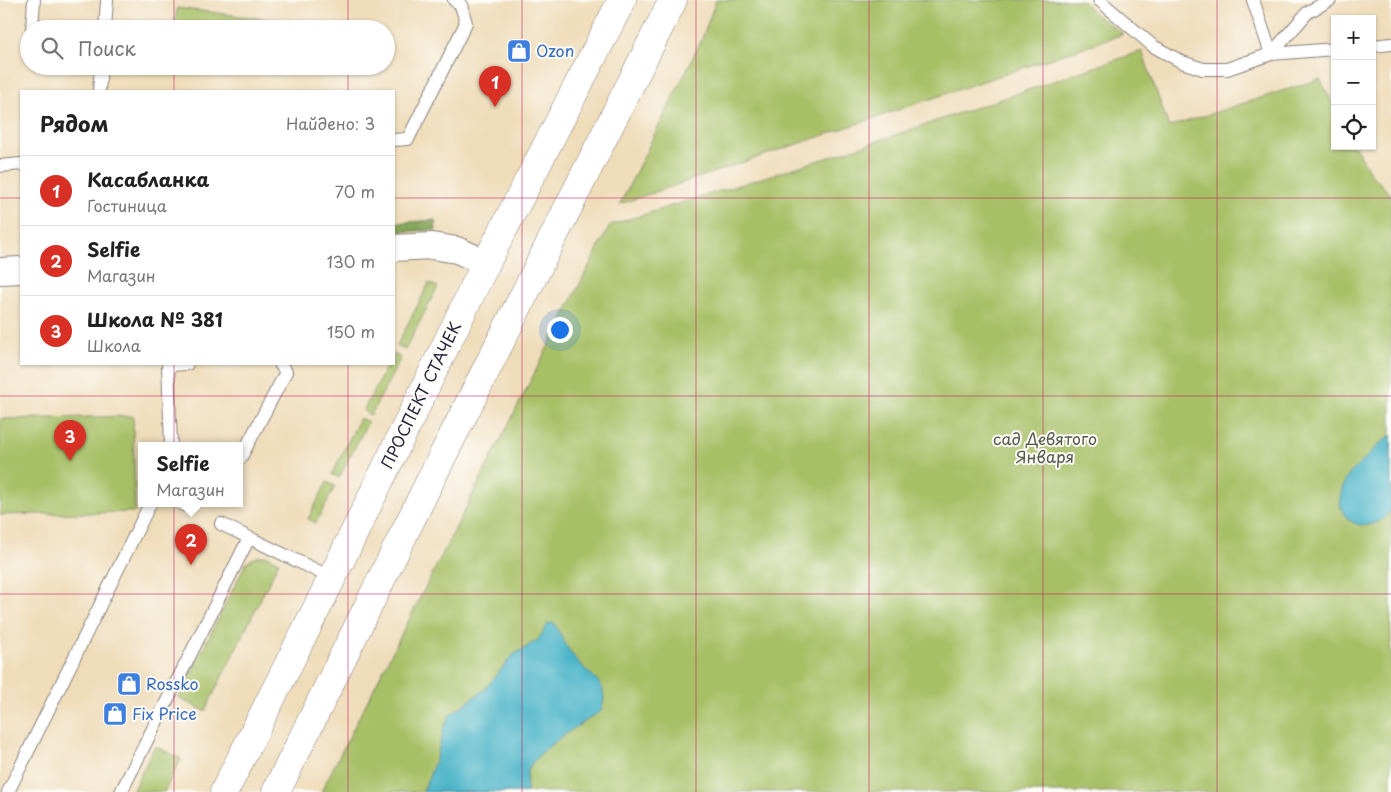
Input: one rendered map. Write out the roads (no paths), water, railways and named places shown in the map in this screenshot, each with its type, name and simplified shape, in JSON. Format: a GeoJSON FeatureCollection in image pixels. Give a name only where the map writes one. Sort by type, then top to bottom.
{"type":"FeatureCollection","features":[{"type":"Feature","properties":{"kind":"main road","name":"ПРОСПЕКТ СТАЧЕК"},"geometry":{"type":"LineString","coordinates":[[224,792],[332,578],[486,263],[622,0]]}},
{"type":"Feature","properties":{"kind":"main road"},"geometry":{"type":"LineString","coordinates":[[276,792],[437,467],[673,0]]}},
{"type":"Feature","properties":{"kind":"street"},"geometry":{"type":"LineString","coordinates":[[395,248],[432,246],[457,250],[486,263]]}},
{"type":"Feature","properties":{"kind":"street"},"geometry":{"type":"LineString","coordinates":[[0,271],[20,270]]}},
{"type":"Feature","properties":{"kind":"lane"},"geometry":{"type":"LineString","coordinates":[[33,20],[34,0]]}},
{"type":"Feature","properties":{"kind":"lane"},"geometry":{"type":"LineString","coordinates":[[106,20],[107,0]]}},
{"type":"Feature","properties":{"kind":"lane"},"geometry":{"type":"LineString","coordinates":[[1099,0],[1153,46],[1182,62],[1203,69],[1227,69],[1271,54],[1331,49]]}},
{"type":"Feature","properties":{"kind":"lane"},"geometry":{"type":"LineString","coordinates":[[1253,0],[1271,54]]}},
{"type":"Feature","properties":{"kind":"lane"},"geometry":{"type":"LineString","coordinates":[[1271,54],[1308,12],[1330,0]]}},
{"type":"Feature","properties":{"kind":"lane"},"geometry":{"type":"LineString","coordinates":[[395,140],[408,139],[466,23],[459,2]]}},
{"type":"Feature","properties":{"kind":"lane"},"geometry":{"type":"LineString","coordinates":[[1376,46],[1391,44]]}},
{"type":"Feature","properties":{"kind":"lane"},"geometry":{"type":"LineString","coordinates":[[99,90],[101,75]]}},
{"type":"Feature","properties":{"kind":"lane"},"geometry":{"type":"LineString","coordinates":[[0,166],[20,164]]}},
{"type":"Feature","properties":{"kind":"lane"},"geometry":{"type":"LineString","coordinates":[[168,365],[171,442]]}},
{"type":"Feature","properties":{"kind":"lane"},"geometry":{"type":"LineString","coordinates":[[243,452],[286,372],[281,365]]}},
{"type":"Feature","properties":{"kind":"lane"},"geometry":{"type":"LineString","coordinates":[[8,792],[149,507]]}},
{"type":"Feature","properties":{"kind":"lane"},"geometry":{"type":"LineString","coordinates":[[221,524],[332,578]]}},
{"type":"Feature","properties":{"kind":"lane"},"geometry":{"type":"LineString","coordinates":[[121,792],[250,538]]}},
{"type":"Feature","properties":{"kind":"water"},"geometry":{"type":"Polygon","coordinates":[[[1391,435],[1391,510],[1378,522],[1370,525],[1354,523],[1342,511],[1340,501],[1345,481],[1350,473],[1391,435]]]}},
{"type":"Feature","properties":{"kind":"water"},"geometry":{"type":"Polygon","coordinates":[[[554,623],[571,653],[601,686],[604,693],[604,701],[601,711],[559,739],[538,757],[527,773],[527,792],[423,792],[450,715],[484,690],[513,655],[538,640],[548,624],[554,623]]]}},
{"type":"Feature","properties":{"kind":"place","name":"Ozon"},"geometry":{"type":"Point","coordinates":[519,51]}},
{"type":"Feature","properties":{"kind":"place","name":"Касабланка"},"geometry":{"type":"Point","coordinates":[495,107]}},
{"type":"Feature","properties":{"kind":"place","name":"Школа № 381"},"geometry":{"type":"Point","coordinates":[70,461]}},
{"type":"Feature","properties":{"kind":"place","name":"Selfie"},"geometry":{"type":"Point","coordinates":[191,565]}},
{"type":"Feature","properties":{"kind":"place","name":"Rossko"},"geometry":{"type":"Point","coordinates":[129,684]}},
{"type":"Feature","properties":{"kind":"place","name":"Fix Price"},"geometry":{"type":"Point","coordinates":[115,714]}},
{"type":"Feature","properties":{"kind":"park label","name":"сад Девятого Января"},"geometry":{"type":"Point","coordinates":[1045,448]}}]}
